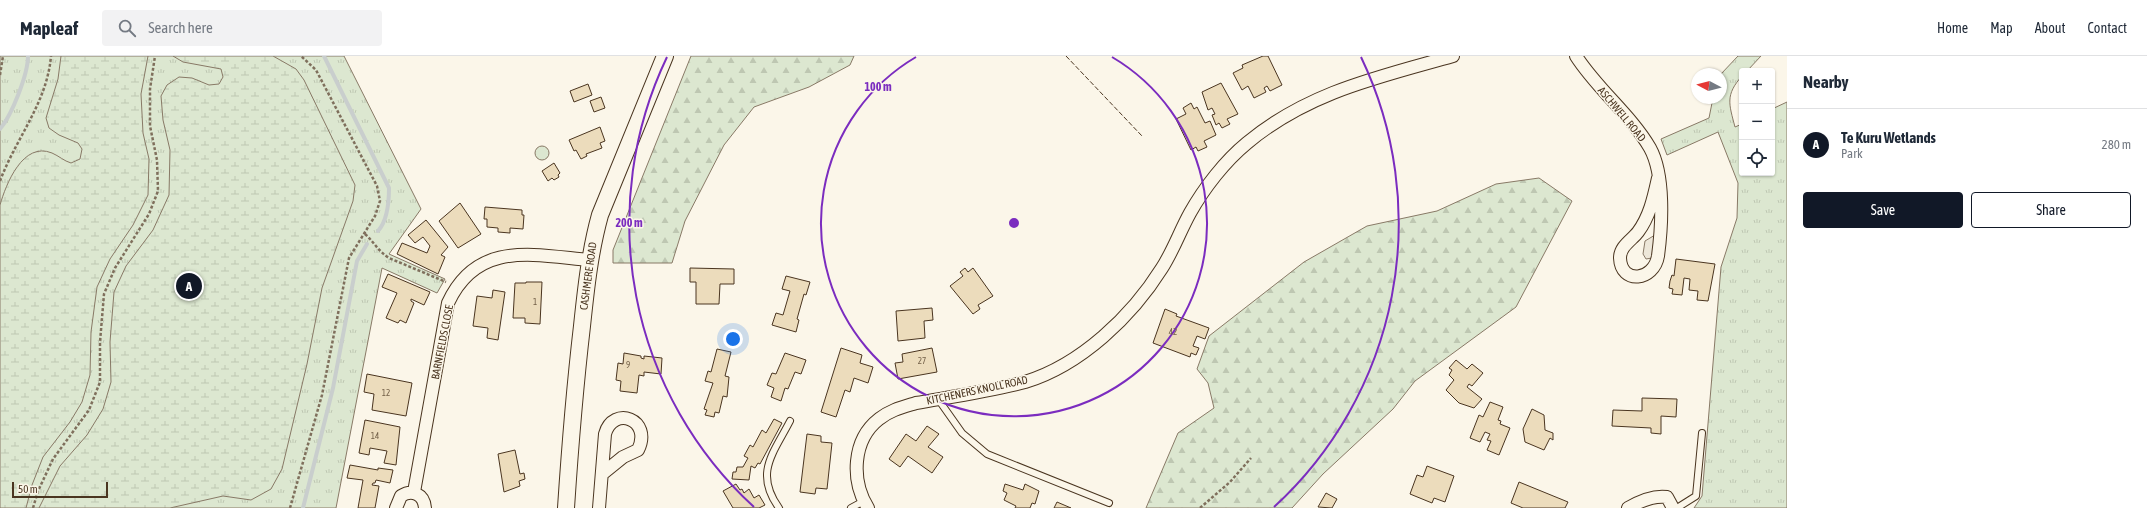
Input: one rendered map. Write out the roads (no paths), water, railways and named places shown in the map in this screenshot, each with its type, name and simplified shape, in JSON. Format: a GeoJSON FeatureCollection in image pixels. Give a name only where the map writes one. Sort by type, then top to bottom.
{"type":"FeatureCollection","features":[{"type":"Feature","properties":{"kind":"street","name":"CASHMERE ROAD"},"geometry":{"type":"LineString","coordinates":[[566,508],[575,380],[590,260],[600,215],[665,56]]}},
{"type":"Feature","properties":{"kind":"street","name":"KITCHENERS KNOLL ROAD"},"geometry":{"type":"LineString","coordinates":[[866,505],[858,486],[857,462],[860,448],[872,425],[880,418],[900,408],[1025,382],[1053,370],[1099,341],[1128,314],[1163,267],[1190,212],[1218,173],[1246,144],[1281,116],[1316,99],[1350,85],[1453,56]]}},
{"type":"Feature","properties":{"kind":"street","name":"ASCHWELL ROAD"},"geometry":{"type":"LineString","coordinates":[[1576,56],[1588,74],[1646,142],[1655,161],[1658,178],[1661,203],[1657,261],[1654,268],[1646,275],[1637,277],[1629,275],[1623,267],[1620,259],[1621,251],[1638,231],[1652,206],[1658,178]]}},
{"type":"Feature","properties":{"kind":"street","name":"BARNFIELDS CLOSE"},"geometry":{"type":"LineString","coordinates":[[414,492],[448,303],[462,280],[486,262],[511,255],[590,260]]}},
{"type":"Feature","properties":{"kind":"street"},"geometry":{"type":"LineString","coordinates":[[599,508],[602,474],[607,427],[612,421],[618,418],[631,420],[637,423],[642,435],[638,450],[618,461],[602,474]]}},
{"type":"Feature","properties":{"kind":"street"},"geometry":{"type":"LineString","coordinates":[[396,508],[401,496],[409,492],[414,492],[422,498],[425,508]]}},
{"type":"Feature","properties":{"kind":"street"},"geometry":{"type":"LineString","coordinates":[[1628,508],[1638,502],[1658,496],[1667,497],[1673,508]]}},
{"type":"Feature","properties":{"kind":"lane"},"geometry":{"type":"LineString","coordinates":[[938,399],[962,432],[987,454],[1109,503]]}},
{"type":"Feature","properties":{"kind":"lane"},"geometry":{"type":"LineString","coordinates":[[779,508],[768,491],[766,479],[768,467],[790,421]]}},
{"type":"Feature","properties":{"kind":"lane"},"geometry":{"type":"LineString","coordinates":[[1676,508],[1696,496],[1702,433]]}},
{"type":"Feature","properties":{"kind":"lane"},"geometry":{"type":"LineString","coordinates":[[851,508],[866,505]]}},
{"type":"Feature","properties":{"kind":"waterway"},"geometry":{"type":"LineString","coordinates":[[0,129],[5,123],[18,94],[25,73],[28,56]]}},
{"type":"Feature","properties":{"kind":"waterway"},"geometry":{"type":"LineString","coordinates":[[324,56],[389,188],[386,216],[378,231]]}},
{"type":"Feature","properties":{"kind":"waterway"},"geometry":{"type":"LineString","coordinates":[[303,508],[333,388],[357,261],[367,244]]}},
{"type":"Feature","properties":{"kind":"place","name":"Te Kuru Wetlands"},"geometry":{"type":"Point","coordinates":[189,286]}}]}
